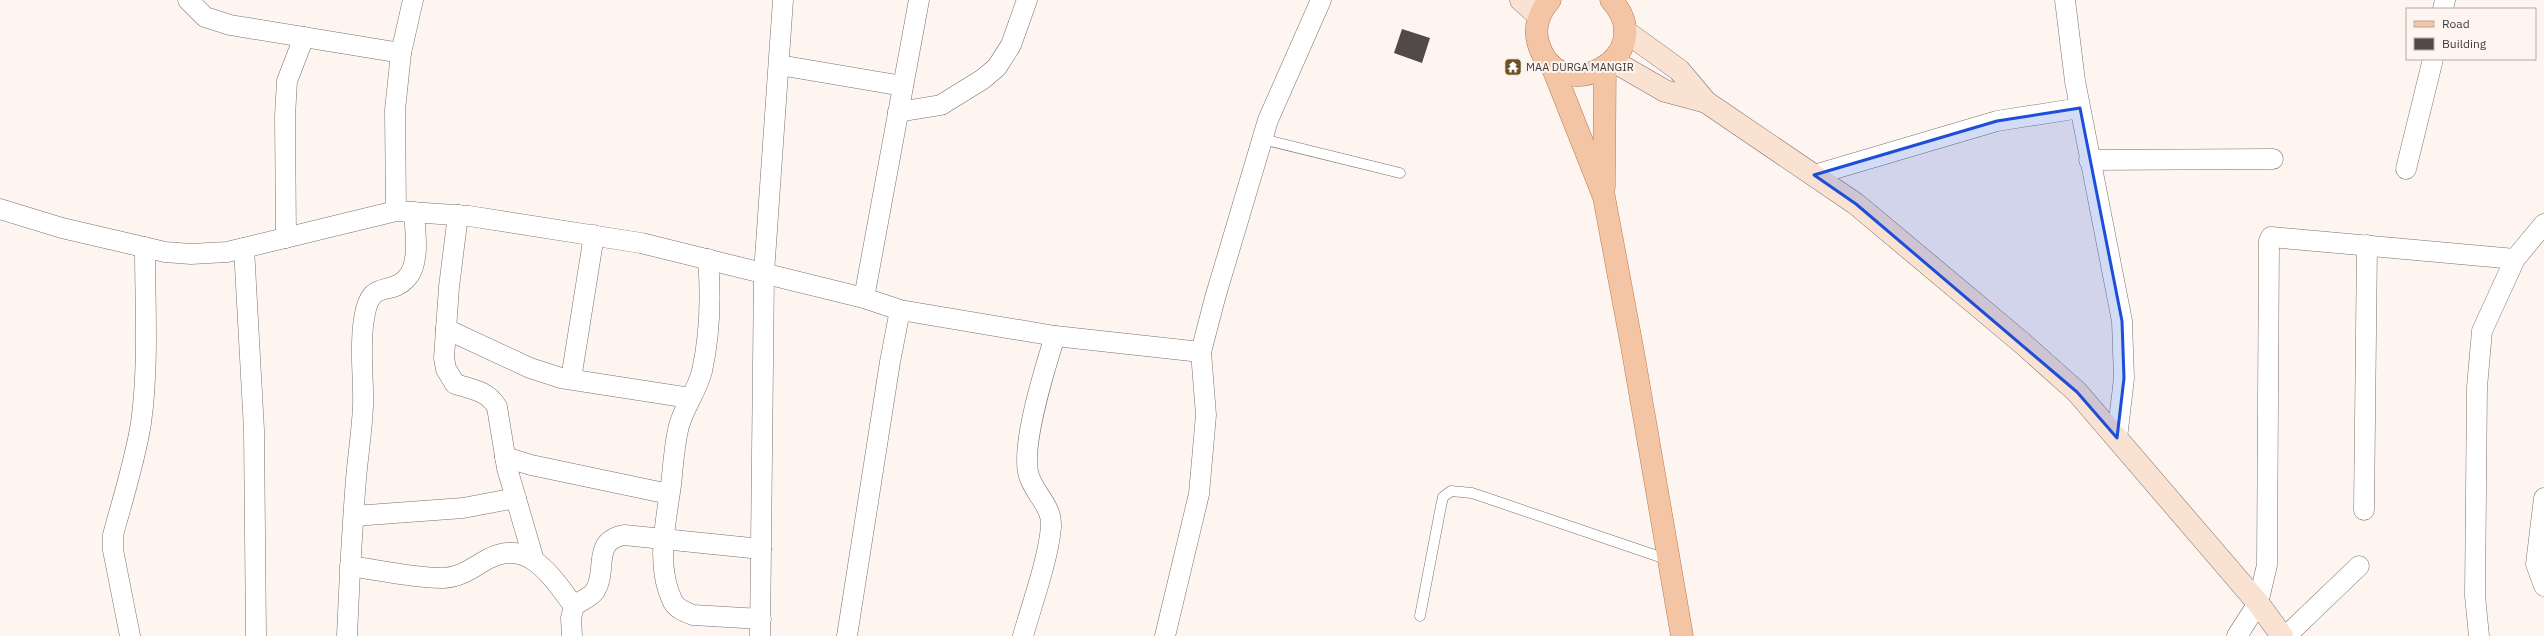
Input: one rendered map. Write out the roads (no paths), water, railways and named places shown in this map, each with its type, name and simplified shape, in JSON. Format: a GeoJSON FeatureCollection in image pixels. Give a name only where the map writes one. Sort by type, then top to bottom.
{"type":"FeatureCollection","features":[{"type":"Feature","properties":{"kind":"main road"},"geometry":{"type":"LineString","coordinates":[[1521,0],[1544,8],[1536,26],[1538,43],[1545,58],[1552,66],[1562,72],[1584,76],[1609,65],[1619,52],[1625,31],[1619,10],[1611,0]]}},
{"type":"Feature","properties":{"kind":"main road"},"geometry":{"type":"LineString","coordinates":[[1625,31],[1679,70],[1706,102],[1856,204],[2021,342],[2077,392],[2258,603],[2282,636]]}},
{"type":"Feature","properties":{"kind":"main road"},"geometry":{"type":"LineString","coordinates":[[1609,65],[1665,90],[1706,102]]}},
{"type":"Feature","properties":{"kind":"main road"},"geometry":{"type":"LineString","coordinates":[[1604,197],[1609,65]]}},
{"type":"Feature","properties":{"kind":"main road"},"geometry":{"type":"LineString","coordinates":[[1552,66],[1604,197],[1682,636]]}},
{"type":"Feature","properties":{"kind":"street"},"geometry":{"type":"LineString","coordinates":[[188,0],[205,17],[230,25],[401,53]]}},
{"type":"Feature","properties":{"kind":"street"},"geometry":{"type":"LineString","coordinates":[[347,636],[350,566],[363,406],[361,349],[364,319],[368,302],[372,295],[382,289],[406,280],[411,272],[416,241],[405,211],[395,110],[401,53],[413,0]]}},
{"type":"Feature","properties":{"kind":"street"},"geometry":{"type":"LineString","coordinates":[[708,259],[710,300],[705,350],[701,373],[678,430],[663,539],[669,588],[673,603],[682,611],[693,615],[760,628],[764,273],[783,0]]}},
{"type":"Feature","properties":{"kind":"street"},"geometry":{"type":"LineString","coordinates":[[864,298],[919,0]]}},
{"type":"Feature","properties":{"kind":"street"},"geometry":{"type":"LineString","coordinates":[[898,112],[941,106],[983,79],[997,67],[1011,45],[1027,0]]}},
{"type":"Feature","properties":{"kind":"street"},"geometry":{"type":"LineString","coordinates":[[1165,636],[1199,494],[1206,415],[1201,352],[1224,263],[1262,139],[1276,99],[1321,0]]}},
{"type":"Feature","properties":{"kind":"street"},"geometry":{"type":"LineString","coordinates":[[2065,0],[2080,108],[2122,321],[2124,378],[2117,438]]}},
{"type":"Feature","properties":{"kind":"street"},"geometry":{"type":"LineString","coordinates":[[286,238],[284,116],[287,81],[304,37]]}},
{"type":"Feature","properties":{"kind":"street"},"geometry":{"type":"LineString","coordinates":[[2406,170],[2433,60]]}},
{"type":"Feature","properties":{"kind":"street"},"geometry":{"type":"LineString","coordinates":[[779,65],[903,86]]}},
{"type":"Feature","properties":{"kind":"street"},"geometry":{"type":"LineString","coordinates":[[1814,175],[1998,121],[2080,108]]}},
{"type":"Feature","properties":{"kind":"street"},"geometry":{"type":"LineString","coordinates":[[2090,160],[2273,160]]}},
{"type":"Feature","properties":{"kind":"street"},"geometry":{"type":"LineString","coordinates":[[0,209],[62,228],[145,247],[190,254],[227,252],[405,211],[458,215],[641,243],[864,298],[900,310],[1055,336],[1201,352]]}},
{"type":"Feature","properties":{"kind":"street"},"geometry":{"type":"LineString","coordinates":[[458,215],[444,358],[449,378],[455,384],[483,392],[492,399],[500,420],[505,457],[533,558]]}},
{"type":"Feature","properties":{"kind":"street"},"geometry":{"type":"LineString","coordinates":[[2479,636],[2475,596],[2477,402],[2482,331],[2515,259],[2544,224]]}},
{"type":"Feature","properties":{"kind":"street"},"geometry":{"type":"LineString","coordinates":[[571,379],[594,235]]}},
{"type":"Feature","properties":{"kind":"street"},"geometry":{"type":"LineString","coordinates":[[2237,636],[2258,603],[2267,565],[2269,241],[2271,237],[2275,236],[2515,259]]}},
{"type":"Feature","properties":{"kind":"street"},"geometry":{"type":"LineString","coordinates":[[2364,510],[2367,245]]}},
{"type":"Feature","properties":{"kind":"street"},"geometry":{"type":"LineString","coordinates":[[130,636],[113,550],[113,535],[137,446],[141,422],[145,358],[145,247]]}},
{"type":"Feature","properties":{"kind":"street"},"geometry":{"type":"LineString","coordinates":[[244,248],[254,430],[256,636]]}},
{"type":"Feature","properties":{"kind":"street"},"geometry":{"type":"LineString","coordinates":[[847,636],[890,362],[900,310]]}},
{"type":"Feature","properties":{"kind":"street"},"geometry":{"type":"LineString","coordinates":[[446,329],[530,368],[571,379],[690,398]]}},
{"type":"Feature","properties":{"kind":"street"},"geometry":{"type":"LineString","coordinates":[[1023,636],[1051,526],[1046,505],[1030,480],[1027,462],[1039,390],[1055,336]]}},
{"type":"Feature","properties":{"kind":"street"},"geometry":{"type":"LineString","coordinates":[[505,457],[531,465],[670,494]]}},
{"type":"Feature","properties":{"kind":"street"},"geometry":{"type":"LineString","coordinates":[[354,516],[463,508],[516,498]]}},
{"type":"Feature","properties":{"kind":"street"},"geometry":{"type":"LineString","coordinates":[[2544,498],[2536,564],[2544,586]]}},
{"type":"Feature","properties":{"kind":"street"},"geometry":{"type":"LineString","coordinates":[[572,636],[571,618],[574,606],[590,597],[596,590],[606,545],[613,537],[624,535],[761,549]]}},
{"type":"Feature","properties":{"kind":"street"},"geometry":{"type":"LineString","coordinates":[[350,566],[443,578],[462,575],[490,558],[504,554],[520,554],[533,558],[543,566],[574,606]]}},
{"type":"Feature","properties":{"kind":"street"},"geometry":{"type":"LineString","coordinates":[[2286,636],[2359,566]]}},
{"type":"Feature","properties":{"kind":"lane"},"geometry":{"type":"LineString","coordinates":[[1262,139],[1400,173]]}},
{"type":"Feature","properties":{"kind":"lane"},"geometry":{"type":"LineString","coordinates":[[1420,616],[1441,506],[1444,497],[1451,491],[1472,493],[1669,560]]}},
{"type":"Feature","properties":{"kind":"place","name":"MAA DURGA MANGIR"},"geometry":{"type":"Point","coordinates":[1513,67]}}]}
